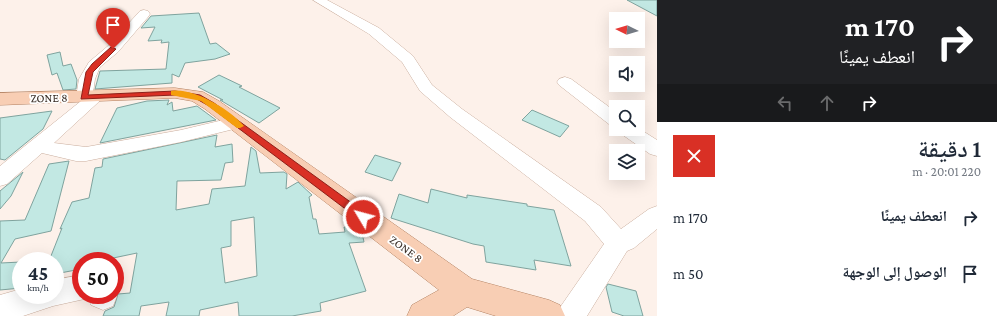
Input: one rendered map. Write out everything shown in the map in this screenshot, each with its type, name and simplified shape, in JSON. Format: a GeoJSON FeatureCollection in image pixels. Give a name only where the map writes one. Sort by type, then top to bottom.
{"type":"FeatureCollection","features":[{"type":"Feature","properties":{"kind":"main road","name":"ZONE 8"},"geometry":{"type":"LineString","coordinates":[[0,99],[90,97],[158,93],[186,94],[204,99],[465,292]]}},
{"type":"Feature","properties":{"kind":"main road"},"geometry":{"type":"LineString","coordinates":[[423,316],[465,292],[549,316]]}},
{"type":"Feature","properties":{"kind":"street"},"geometry":{"type":"LineString","coordinates":[[319,0],[374,32],[408,59],[426,88],[456,113],[593,214],[618,243]]}},
{"type":"Feature","properties":{"kind":"street"},"geometry":{"type":"LineString","coordinates":[[0,178],[38,146],[90,97],[87,79],[94,65],[113,49],[144,14]]}},
{"type":"Feature","properties":{"kind":"street"},"geometry":{"type":"LineString","coordinates":[[565,82],[609,116]]}},
{"type":"Feature","properties":{"kind":"street"},"geometry":{"type":"LineString","coordinates":[[38,146],[76,154],[86,154],[181,136],[236,123]]}},
{"type":"Feature","properties":{"kind":"street"},"geometry":{"type":"LineString","coordinates":[[637,136],[657,149]]}},
{"type":"Feature","properties":{"kind":"street"},"geometry":{"type":"LineString","coordinates":[[571,316],[618,243],[625,240],[657,216]]}},
{"type":"Feature","properties":{"kind":"street"},"geometry":{"type":"LineString","coordinates":[[0,309],[16,304]]}},
{"type":"Feature","properties":{"kind":"building"},"geometry":{"type":"Polygon","coordinates":[[[627,0],[657,0],[657,16],[627,0]]]}},
{"type":"Feature","properties":{"kind":"building"},"geometry":{"type":"Polygon","coordinates":[[[199,13],[210,44],[216,43],[230,54],[215,59],[185,63],[179,77],[172,74],[172,83],[95,89],[100,71],[166,69],[169,42],[161,43],[162,40],[148,41],[155,27],[141,28],[151,16],[199,13]]]}},
{"type":"Feature","properties":{"kind":"building"},"geometry":{"type":"Polygon","coordinates":[[[60,52],[63,66],[71,64],[77,80],[76,89],[63,90],[57,73],[52,75],[47,55],[60,52]]]}},
{"type":"Feature","properties":{"kind":"building"},"geometry":{"type":"Polygon","coordinates":[[[219,75],[242,86],[239,87],[280,108],[259,123],[220,100],[223,100],[198,87],[219,75]]]}},
{"type":"Feature","properties":{"kind":"building"},"geometry":{"type":"Polygon","coordinates":[[[169,100],[167,105],[172,102],[173,111],[197,106],[216,120],[100,143],[117,108],[147,101],[169,100]]]}},
{"type":"Feature","properties":{"kind":"building"},"geometry":{"type":"Polygon","coordinates":[[[532,110],[569,126],[560,137],[522,120],[532,110]]]}},
{"type":"Feature","properties":{"kind":"building"},"geometry":{"type":"Polygon","coordinates":[[[52,111],[43,129],[5,160],[0,159],[0,118],[52,111]]]}},
{"type":"Feature","properties":{"kind":"building"},"geometry":{"type":"Polygon","coordinates":[[[217,135],[215,147],[232,144],[233,162],[225,163],[221,180],[177,181],[176,210],[209,204],[212,189],[245,186],[251,147],[256,151],[260,173],[284,172],[287,174],[286,189],[298,182],[312,195],[309,197],[313,219],[316,219],[319,234],[345,232],[344,227],[355,227],[362,233],[364,242],[349,243],[366,291],[320,303],[321,311],[292,316],[239,316],[238,302],[200,310],[199,316],[166,316],[169,302],[141,306],[139,316],[103,316],[105,311],[114,307],[115,304],[124,304],[124,294],[130,293],[137,253],[124,256],[124,252],[72,252],[72,271],[64,272],[64,252],[53,252],[62,228],[60,229],[72,202],[89,198],[95,168],[102,167],[103,159],[217,135]],[[254,217],[231,221],[231,246],[221,248],[225,283],[257,276],[254,217]]]}},
{"type":"Feature","properties":{"kind":"building"},"geometry":{"type":"Polygon","coordinates":[[[375,155],[401,163],[392,181],[365,172],[375,155]]]}},
{"type":"Feature","properties":{"kind":"building"},"geometry":{"type":"Polygon","coordinates":[[[69,161],[51,231],[15,239],[1,263],[12,262],[12,289],[0,290],[0,221],[25,220],[49,164],[69,161]]]}},
{"type":"Feature","properties":{"kind":"building"},"geometry":{"type":"Polygon","coordinates":[[[23,172],[11,196],[0,209],[0,191],[23,172]]]}},
{"type":"Feature","properties":{"kind":"building"},"geometry":{"type":"Polygon","coordinates":[[[431,189],[467,198],[467,195],[527,204],[527,206],[554,210],[571,266],[534,260],[536,270],[486,262],[484,246],[473,244],[391,218],[399,194],[428,203],[431,189]]]}},
{"type":"Feature","properties":{"kind":"building"},"geometry":{"type":"Polygon","coordinates":[[[608,284],[636,291],[643,316],[624,316],[612,312],[606,287],[608,284]]]}},
{"type":"Feature","properties":{"kind":"slow traffic"},"geometry":{"type":"LineString","coordinates":[[174,93],[197,96],[204,99],[240,126]]}},
{"type":"Feature","properties":{"kind":"route"},"geometry":{"type":"LineString","coordinates":[[113,49],[94,65],[89,72],[84,97],[175,93],[197,96],[204,99],[363,217]]}}]}
